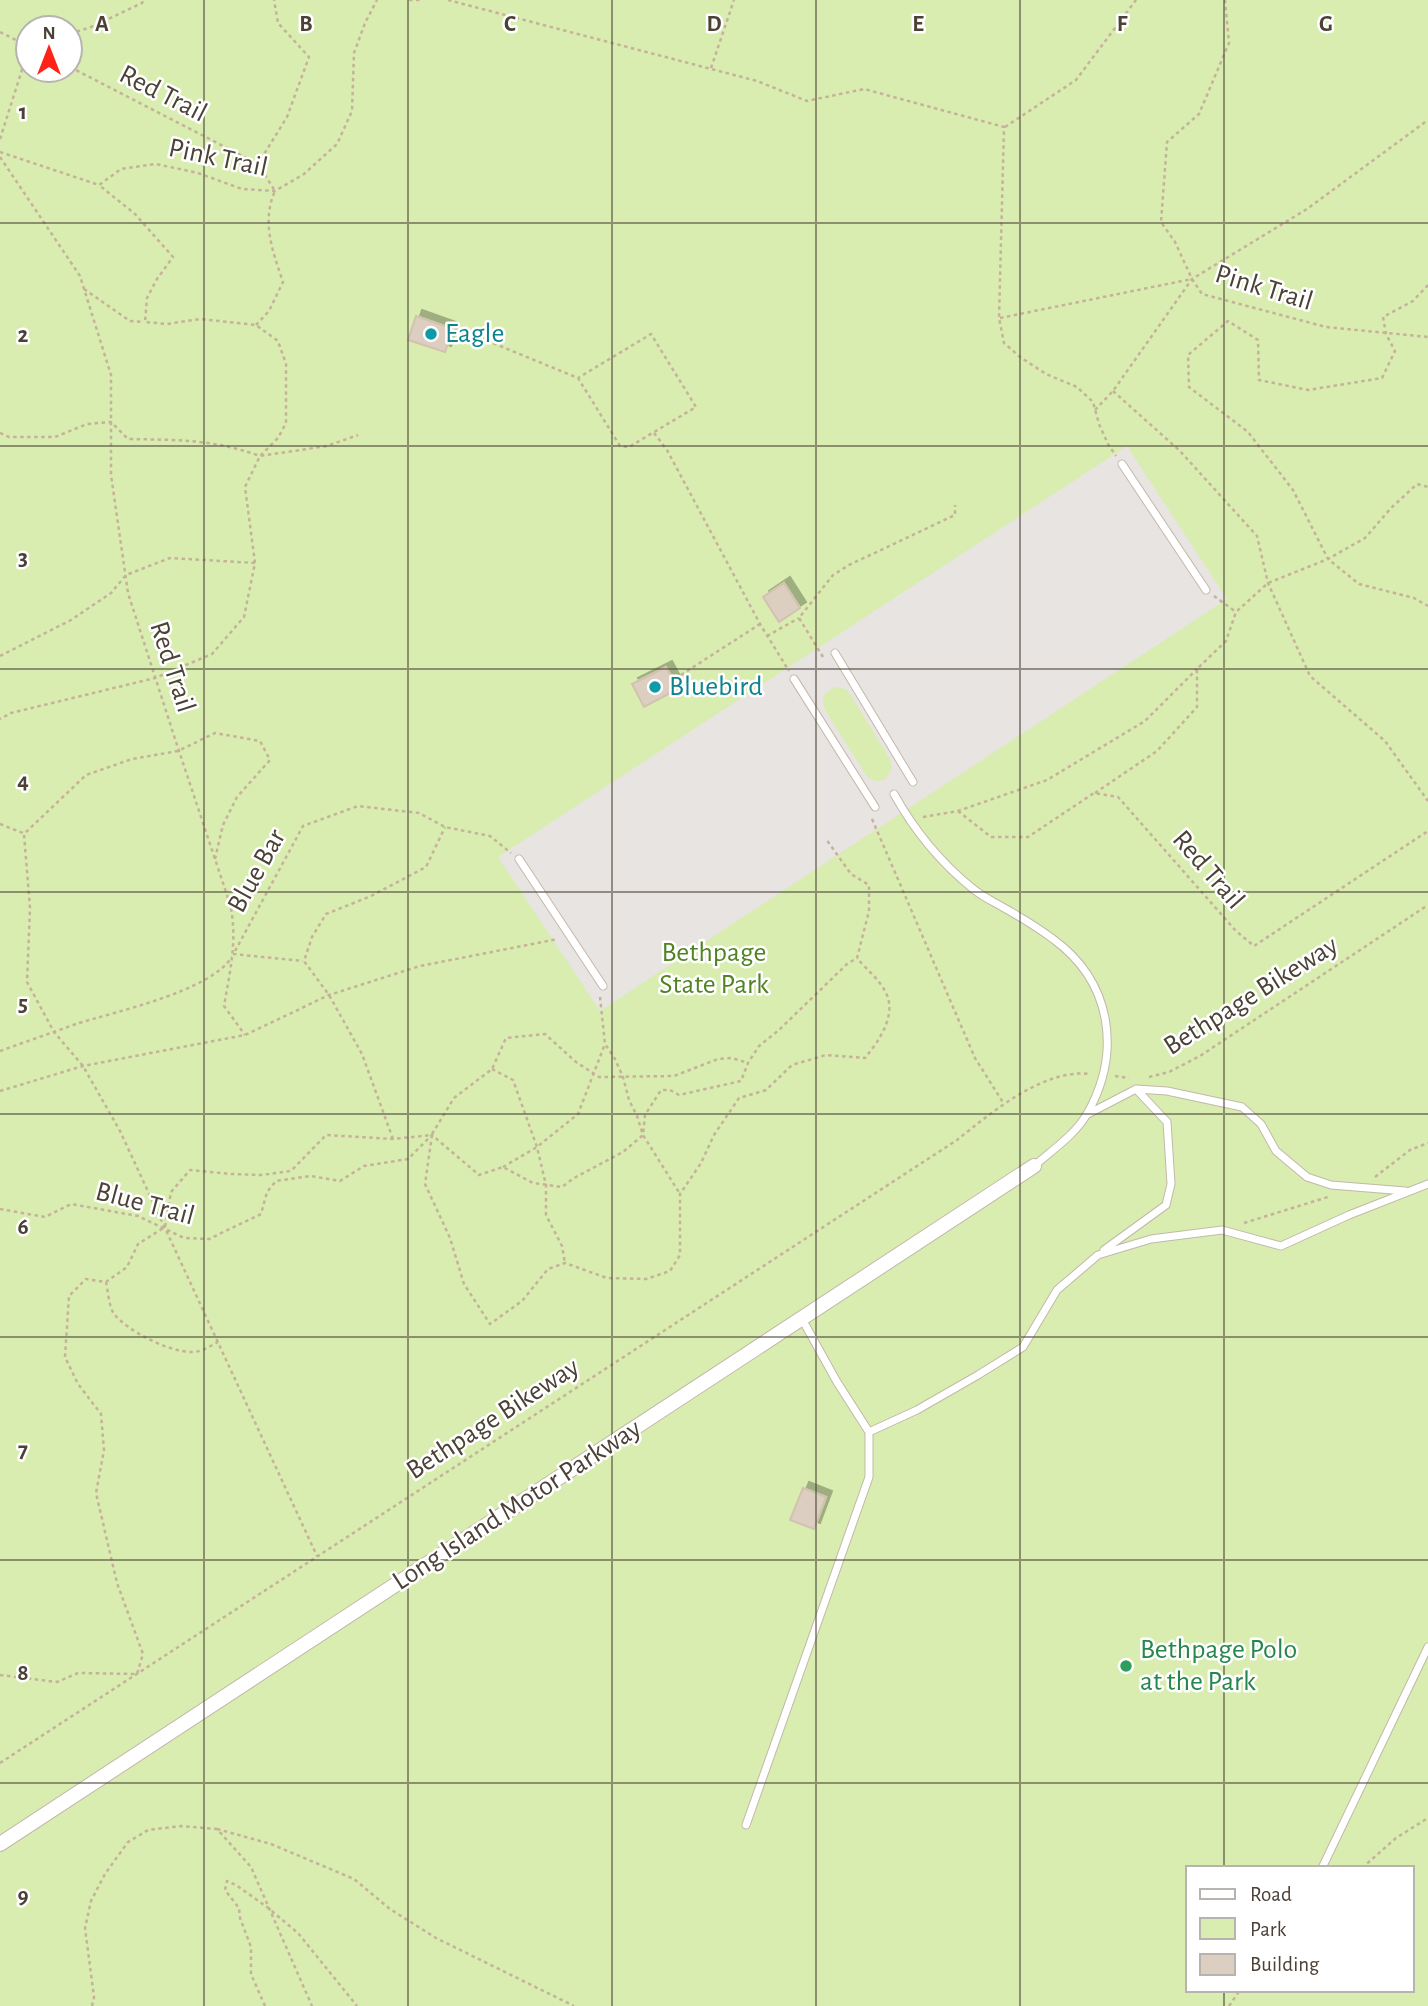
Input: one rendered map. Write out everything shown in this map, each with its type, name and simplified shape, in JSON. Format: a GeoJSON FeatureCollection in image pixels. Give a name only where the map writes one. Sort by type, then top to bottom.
{"type":"FeatureCollection","features":[{"type":"Feature","properties":{"kind":"street","name":"Long Island Motor Parkway"},"geometry":{"type":"LineString","coordinates":[[0,1844],[1034,1166]]}},
{"type":"Feature","properties":{"kind":"lane"},"geometry":{"type":"LineString","coordinates":[[1122,464],[1206,590]]}},
{"type":"Feature","properties":{"kind":"lane"},"geometry":{"type":"LineString","coordinates":[[835,653],[913,782]]}},
{"type":"Feature","properties":{"kind":"lane"},"geometry":{"type":"LineString","coordinates":[[794,680],[872,809]]}},
{"type":"Feature","properties":{"kind":"lane"},"geometry":{"type":"LineString","coordinates":[[894,794],[922,838],[973,890],[1055,940],[1082,966],[1102,1001],[1109,1037],[1104,1075],[1086,1115],[1073,1131],[1034,1166]]}},
{"type":"Feature","properties":{"kind":"lane"},"geometry":{"type":"LineString","coordinates":[[519,859],[601,989]]}},
{"type":"Feature","properties":{"kind":"lane"},"geometry":{"type":"LineString","coordinates":[[1086,1115],[1136,1089],[1167,1091],[1242,1107],[1261,1124],[1276,1151],[1307,1177],[1331,1185],[1409,1191]]}},
{"type":"Feature","properties":{"kind":"lane"},"geometry":{"type":"LineString","coordinates":[[869,1432],[917,1410],[1023,1347],[1057,1290],[1098,1255],[1166,1205],[1171,1184],[1167,1122],[1136,1089]]}},
{"type":"Feature","properties":{"kind":"lane"},"geometry":{"type":"LineString","coordinates":[[1098,1255],[1151,1239],[1222,1230],[1281,1246],[1428,1184]]}},
{"type":"Feature","properties":{"kind":"lane"},"geometry":{"type":"LineString","coordinates":[[746,1825],[869,1477],[869,1432],[837,1382],[802,1318]]}},
{"type":"Feature","properties":{"kind":"lane"},"geometry":{"type":"LineString","coordinates":[[1323,1866],[1428,1647]]}},
{"type":"Feature","properties":{"kind":"path"},"geometry":{"type":"LineString","coordinates":[[84,29],[145,0]]}},
{"type":"Feature","properties":{"kind":"path"},"geometry":{"type":"LineString","coordinates":[[256,325],[269,311],[283,282],[269,239],[269,205],[275,191],[258,164],[287,117],[309,57],[278,23],[274,0]]}},
{"type":"Feature","properties":{"kind":"path","name":"Pink Trail"},"geometry":{"type":"LineString","coordinates":[[99,185],[121,169],[156,164],[198,173],[242,189],[275,191],[304,174],[337,144],[352,111],[354,53],[377,0]]}},
{"type":"Feature","properties":{"kind":"path"},"geometry":{"type":"LineString","coordinates":[[409,0],[424,0]]}},
{"type":"Feature","properties":{"kind":"path"},"geometry":{"type":"LineString","coordinates":[[448,0],[711,68],[757,81],[807,101],[864,89],[1004,127],[1076,80],[1136,0]]}},
{"type":"Feature","properties":{"kind":"path"},"geometry":{"type":"LineString","coordinates":[[711,68],[734,0]]}},
{"type":"Feature","properties":{"kind":"path","name":"Pink Trail"},"geometry":{"type":"LineString","coordinates":[[1225,0],[1229,43],[1199,114],[1167,142],[1161,222],[1175,242],[1192,278],[1202,294],[1326,327],[1428,337]]}},
{"type":"Feature","properties":{"kind":"path","name":"Red Trail"},"geometry":{"type":"LineString","coordinates":[[84,74],[258,164]]}},
{"type":"Feature","properties":{"kind":"path"},"geometry":{"type":"LineString","coordinates":[[0,139],[18,84]]}},
{"type":"Feature","properties":{"kind":"path"},"geometry":{"type":"LineString","coordinates":[[999,318],[1192,278],[1307,209],[1428,120]]}},
{"type":"Feature","properties":{"kind":"path"},"geometry":{"type":"LineString","coordinates":[[1004,127],[999,318],[1004,343],[1046,374],[1077,387],[1093,402],[1108,444],[1122,464]]}},
{"type":"Feature","properties":{"kind":"path"},"geometry":{"type":"LineString","coordinates":[[0,155],[99,185],[135,214],[173,257],[147,298],[145,322]]}},
{"type":"Feature","properties":{"kind":"path","name":"Red Trail"},"geometry":{"type":"LineString","coordinates":[[0,155],[80,276],[111,375],[111,475],[128,593],[235,924],[233,954]]}},
{"type":"Feature","properties":{"kind":"path"},"geometry":{"type":"LineString","coordinates":[[1095,411],[1113,391],[1192,278]]}},
{"type":"Feature","properties":{"kind":"path"},"geometry":{"type":"LineString","coordinates":[[1428,285],[1413,301],[1383,317],[1386,334],[1395,351],[1382,378],[1308,390],[1259,380],[1258,340],[1228,321],[1188,355],[1189,387],[1248,432],[1293,490],[1328,559],[1359,584],[1414,598],[1428,606]]}},
{"type":"Feature","properties":{"kind":"path"},"geometry":{"type":"LineString","coordinates":[[0,719],[11,713],[155,677],[212,654],[244,617],[255,563],[245,487],[260,456],[278,438],[286,423],[286,364],[278,341],[256,325],[200,319],[167,324],[131,321],[84,289]]}},
{"type":"Feature","properties":{"kind":"path"},"geometry":{"type":"LineString","coordinates":[[461,330],[578,378],[620,446],[629,447],[696,407],[651,334],[578,378]]}},
{"type":"Feature","properties":{"kind":"path"},"geometry":{"type":"LineString","coordinates":[[1113,391],[1180,451],[1257,536],[1268,583],[1310,676],[1385,741],[1428,801]]}},
{"type":"Feature","properties":{"kind":"path"},"geometry":{"type":"LineString","coordinates":[[0,433],[9,437],[55,437],[87,424],[111,422],[128,439],[193,440],[233,446],[260,456],[327,446],[358,435]]}},
{"type":"Feature","properties":{"kind":"path"},"geometry":{"type":"LineString","coordinates":[[654,433],[667,450],[760,624],[794,680]]}},
{"type":"Feature","properties":{"kind":"path"},"geometry":{"type":"LineString","coordinates":[[909,819],[958,811],[1047,780],[1145,721],[1226,641],[1236,612],[1268,583],[1328,559],[1365,538],[1417,484],[1428,487]]}},
{"type":"Feature","properties":{"kind":"path"},"geometry":{"type":"LineString","coordinates":[[768,636],[799,618],[834,575],[849,565],[955,515],[955,505]]}},
{"type":"Feature","properties":{"kind":"path"},"geometry":{"type":"LineString","coordinates":[[0,656],[71,620],[111,593],[126,575],[170,558],[255,563]]}},
{"type":"Feature","properties":{"kind":"path"},"geometry":{"type":"LineString","coordinates":[[1206,590],[1236,612]]}},
{"type":"Feature","properties":{"kind":"path"},"geometry":{"type":"LineString","coordinates":[[799,618],[824,660]]}},
{"type":"Feature","properties":{"kind":"path"},"geometry":{"type":"LineString","coordinates":[[681,675],[760,624]]}},
{"type":"Feature","properties":{"kind":"path"},"geometry":{"type":"LineString","coordinates":[[958,811],[991,837],[1028,837],[1157,751],[1197,707],[1197,669]]}},
{"type":"Feature","properties":{"kind":"path"},"geometry":{"type":"LineString","coordinates":[[24,834],[86,775],[132,759],[178,751],[215,733],[260,741],[270,760],[237,797],[223,825],[215,859]]}},
{"type":"Feature","properties":{"kind":"path","name":"Red Trail"},"geometry":{"type":"LineString","coordinates":[[1094,793],[1118,797],[1236,931],[1254,946],[1428,831]]}},
{"type":"Feature","properties":{"kind":"path","name":"Blue Bar"},"geometry":{"type":"LineString","coordinates":[[233,954],[303,826],[358,806],[419,813],[445,827],[490,836],[519,859]]}},
{"type":"Feature","properties":{"kind":"path"},"geometry":{"type":"LineString","coordinates":[[872,809],[975,1058],[1004,1104]]}},
{"type":"Feature","properties":{"kind":"path"},"geometry":{"type":"LineString","coordinates":[[1,825],[24,834]]}},
{"type":"Feature","properties":{"kind":"path"},"geometry":{"type":"LineString","coordinates":[[304,961],[312,937],[326,914],[371,896],[426,867],[445,827]]}},
{"type":"Feature","properties":{"kind":"path"},"geometry":{"type":"LineString","coordinates":[[24,834],[30,908],[27,982],[54,1032],[83,1066],[121,1131],[317,1556]]}},
{"type":"Feature","properties":{"kind":"path"},"geometry":{"type":"LineString","coordinates":[[503,1167],[533,1183],[562,1187],[623,1152],[643,1135],[645,1115],[661,1090],[670,1090],[679,1096],[741,1081],[759,1046],[847,964],[857,958],[869,911],[869,885],[852,874],[826,839]]}},
{"type":"Feature","properties":{"kind":"path","name":"Bethpage Bikeway"},"geometry":{"type":"LineString","coordinates":[[1140,1079],[1169,1072],[1200,1056],[1428,905]]}},
{"type":"Feature","properties":{"kind":"path"},"geometry":{"type":"LineString","coordinates":[[0,1091],[83,1066],[245,1035],[329,995],[420,966],[570,937]]}},
{"type":"Feature","properties":{"kind":"path"},"geometry":{"type":"LineString","coordinates":[[233,954],[304,961],[329,995],[362,1054],[393,1139]]}},
{"type":"Feature","properties":{"kind":"path"},"geometry":{"type":"LineString","coordinates":[[0,1051],[161,998],[205,980],[225,966],[233,954]]}},
{"type":"Feature","properties":{"kind":"path"},"geometry":{"type":"LineString","coordinates":[[233,954],[224,1006],[245,1035]]}},
{"type":"Feature","properties":{"kind":"path"},"geometry":{"type":"LineString","coordinates":[[680,1194],[739,1098],[766,1090],[792,1065],[826,1055],[866,1058],[879,1041],[890,1009],[886,992],[857,958]]}},
{"type":"Feature","properties":{"kind":"path"},"geometry":{"type":"LineString","coordinates":[[0,1675],[57,1682],[78,1673],[137,1674],[144,1654],[117,1583],[96,1493],[104,1450],[101,1414],[78,1384],[65,1357],[69,1296],[86,1279],[106,1282],[127,1267],[138,1244],[165,1227],[171,1192],[190,1170],[261,1175],[291,1171],[326,1135],[393,1139],[432,1135],[479,1175],[503,1167],[537,1147],[578,1114],[605,1044],[601,989]]}},
{"type":"Feature","properties":{"kind":"path"},"geometry":{"type":"LineString","coordinates":[[605,1044],[623,1077],[643,1135],[680,1194],[680,1255],[670,1271],[646,1279],[607,1278],[565,1263],[548,1269],[522,1301],[490,1324],[464,1284],[450,1238],[425,1184],[432,1135],[454,1098],[492,1069],[506,1038],[545,1034],[576,1062],[599,1077],[623,1077],[674,1076],[718,1059],[732,1058],[748,1063]]}},
{"type":"Feature","properties":{"kind":"path"},"geometry":{"type":"LineString","coordinates":[[492,1069],[513,1080],[537,1147],[546,1185],[546,1216],[562,1246],[565,1263]]}},
{"type":"Feature","properties":{"kind":"path","name":"Bethpage Bikeway"},"geometry":{"type":"LineString","coordinates":[[0,1763],[957,1140],[1004,1104],[1048,1080],[1083,1073],[1132,1079]]}},
{"type":"Feature","properties":{"kind":"path","name":"Blue Trail"},"geometry":{"type":"LineString","coordinates":[[0,1209],[45,1217],[71,1204],[138,1216],[184,1238],[209,1239],[261,1213],[267,1192],[276,1181],[311,1176],[340,1181],[364,1166],[408,1159],[432,1135]]}},
{"type":"Feature","properties":{"kind":"path"},"geometry":{"type":"LineString","coordinates":[[1361,1187],[1410,1150],[1428,1143]]}},
{"type":"Feature","properties":{"kind":"path"},"geometry":{"type":"LineString","coordinates":[[1222,1230],[1336,1195]]}},
{"type":"Feature","properties":{"kind":"path"},"geometry":{"type":"LineString","coordinates":[[106,1282],[113,1313],[135,1332],[164,1346],[192,1352],[218,1342]]}},
{"type":"Feature","properties":{"kind":"path"},"geometry":{"type":"LineString","coordinates":[[1364,1866],[1396,1838],[1428,1818]]}},
{"type":"Feature","properties":{"kind":"path"},"geometry":{"type":"LineString","coordinates":[[92,2006],[94,1997],[85,1928],[91,1901],[105,1874],[128,1842],[148,1830],[181,1826],[217,1829],[271,1844],[354,1879],[390,1909],[436,1938],[574,2006]]}},
{"type":"Feature","properties":{"kind":"path"},"geometry":{"type":"LineString","coordinates":[[217,1829],[251,1867],[312,2006]]}},
{"type":"Feature","properties":{"kind":"path"},"geometry":{"type":"LineString","coordinates":[[265,2006],[251,1974],[251,1947],[239,1908],[225,1890],[227,1881],[267,1907],[298,1933],[357,2006]]}},
{"type":"Feature","properties":{"kind":"green space","name":"Bethpage State Park"},"geometry":{"type":"Polygon","coordinates":[[[0,0],[1428,0],[1428,2006],[0,2006],[0,0]]]}},
{"type":"Feature","properties":{"kind":"shaded area"},"geometry":{"type":"Polygon","coordinates":[[[1127,446],[1227,599],[600,1011],[498,857],[1127,446]],[[838,687],[825,693],[825,710],[868,778],[877,781],[886,779],[892,768],[890,759],[847,690],[838,687]]]}},
{"type":"Feature","properties":{"kind":"building","name":"Eagle"},"geometry":{"type":"Polygon","coordinates":[[[416,316],[453,329],[445,352],[408,340],[416,316]]]}},
{"type":"Feature","properties":{"kind":"building"},"geometry":{"type":"Polygon","coordinates":[[[784,583],[800,608],[779,622],[763,597],[784,583]]]}},
{"type":"Feature","properties":{"kind":"building","name":"Bluebird"},"geometry":{"type":"Polygon","coordinates":[[[666,667],[678,689],[644,707],[632,684],[666,667]]]}},
{"type":"Feature","properties":{"kind":"building"},"geometry":{"type":"Polygon","coordinates":[[[803,1488],[826,1497],[814,1529],[790,1520],[803,1488]]]}},
{"type":"Feature","properties":{"kind":"place","name":"Eagle"},"geometry":{"type":"Point","coordinates":[431,334]}},
{"type":"Feature","properties":{"kind":"place","name":"Bluebird"},"geometry":{"type":"Point","coordinates":[655,687]}},
{"type":"Feature","properties":{"kind":"place","name":"Bethpage Polo at the Park"},"geometry":{"type":"Point","coordinates":[1126,1666]}}]}
